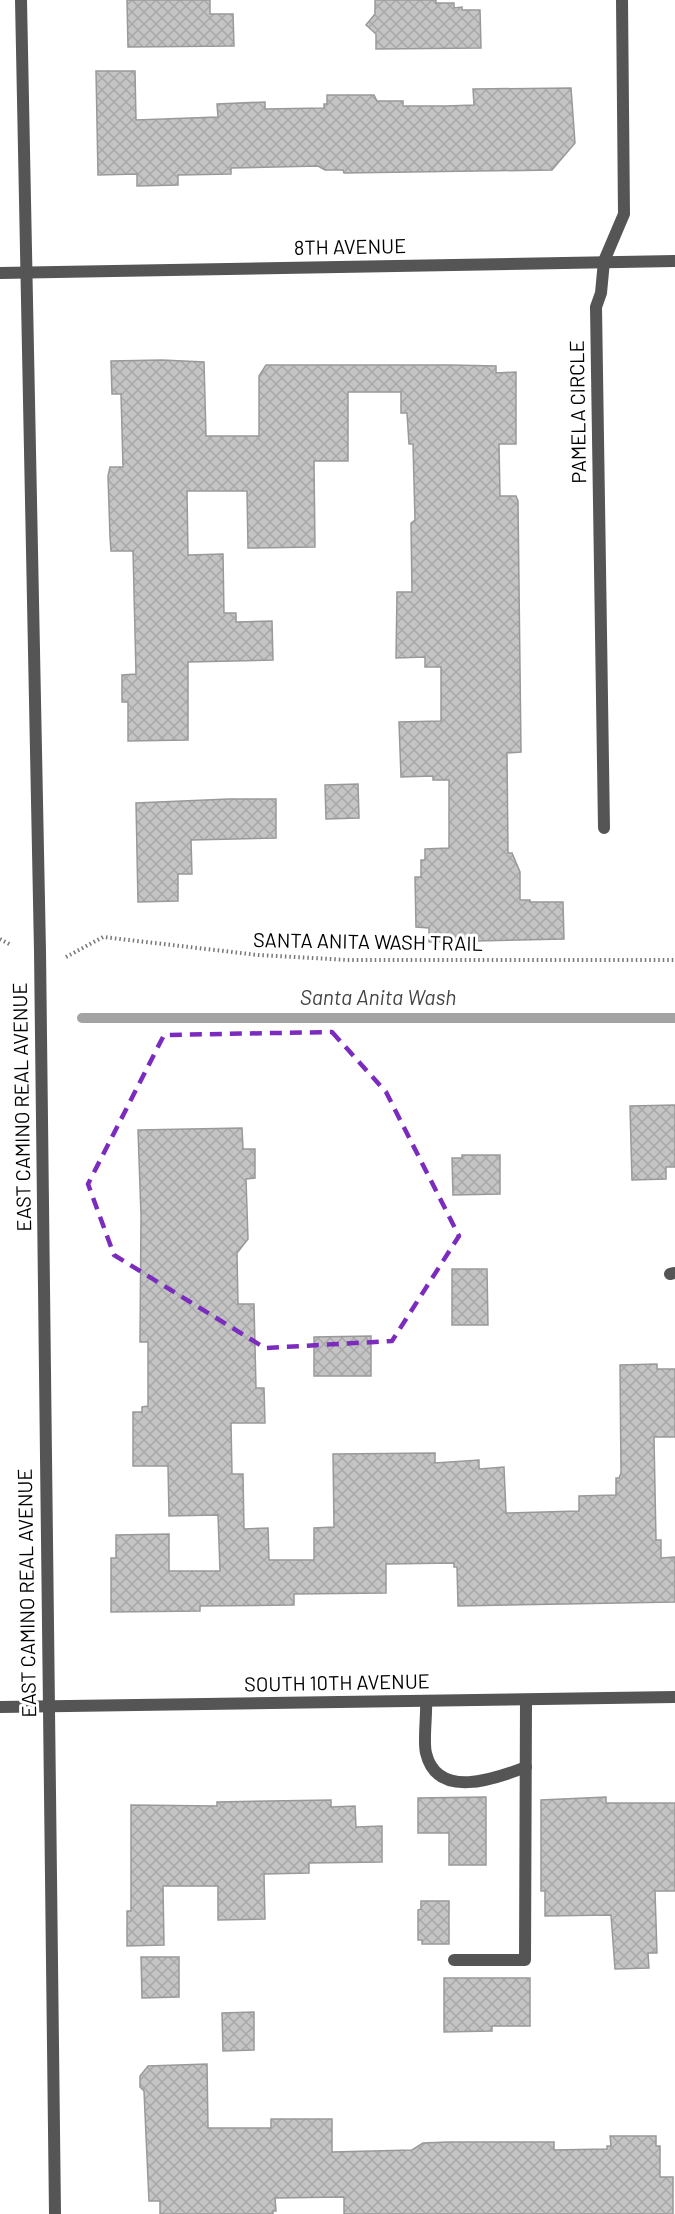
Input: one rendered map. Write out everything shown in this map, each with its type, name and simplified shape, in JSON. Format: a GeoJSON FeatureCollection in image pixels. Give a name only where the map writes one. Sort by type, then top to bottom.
{"type":"FeatureCollection","features":[{"type":"Feature","properties":{"kind":"street","name":"EAST CAMINO REAL AVENUE"},"geometry":{"type":"LineString","coordinates":[[21,0],[39,939],[56,2214]]}},
{"type":"Feature","properties":{"kind":"street","name":"PAMELA CIRCLE"},"geometry":{"type":"LineString","coordinates":[[604,828],[596,307],[601,293],[604,261],[624,214],[622,0]]}},
{"type":"Feature","properties":{"kind":"street","name":"8TH AVENUE"},"geometry":{"type":"LineString","coordinates":[[0,273],[675,261]]}},
{"type":"Feature","properties":{"kind":"street","name":"SOUTH 10TH AVENUE"},"geometry":{"type":"LineString","coordinates":[[0,1707],[675,1697]]}},
{"type":"Feature","properties":{"kind":"street"},"geometry":{"type":"LineString","coordinates":[[454,1960],[525,1960],[526,1700]]}},
{"type":"Feature","properties":{"kind":"street"},"geometry":{"type":"LineString","coordinates":[[426,1701],[425,1750],[431,1768],[444,1779],[462,1783],[491,1780],[526,1767]]}},
{"type":"Feature","properties":{"kind":"path","name":"SANTA ANITA WASH TRAIL"},"geometry":{"type":"LineString","coordinates":[[66,957],[103,937],[226,952],[347,960],[675,960]]}},
{"type":"Feature","properties":{"kind":"path"},"geometry":{"type":"LineString","coordinates":[[0,939],[11,945]]}},
{"type":"Feature","properties":{"kind":"highlighted area"},"geometry":{"type":"Polygon","coordinates":[[[332,1032],[386,1092],[459,1236],[392,1341],[265,1348],[114,1255],[88,1184],[164,1035],[332,1032]]]}},
{"type":"Feature","properties":{"kind":"building"},"geometry":{"type":"Polygon","coordinates":[[[127,0],[210,0],[210,14],[233,14],[234,46],[128,47],[127,0]]]}},
{"type":"Feature","properties":{"kind":"building"},"geometry":{"type":"Polygon","coordinates":[[[375,0],[436,0],[436,3],[454,3],[454,8],[462,7],[462,10],[480,10],[481,48],[376,49],[376,34],[366,25],[375,14],[375,0]]]}},
{"type":"Feature","properties":{"kind":"building"},"geometry":{"type":"Polygon","coordinates":[[[96,71],[135,71],[136,120],[218,117],[217,104],[265,102],[265,109],[324,108],[324,104],[327,104],[327,95],[374,95],[377,101],[403,101],[403,106],[446,106],[474,105],[473,89],[571,88],[575,143],[552,170],[344,173],[343,170],[325,170],[318,166],[231,168],[231,174],[178,175],[178,185],[137,186],[137,174],[98,175],[96,71]]]}},
{"type":"Feature","properties":{"kind":"building"},"geometry":{"type":"Polygon","coordinates":[[[111,361],[204,362],[206,436],[259,436],[259,376],[266,365],[496,366],[496,373],[516,372],[516,444],[499,444],[500,496],[516,496],[518,501],[521,752],[507,753],[508,853],[512,853],[520,872],[520,900],[563,902],[564,939],[429,942],[429,928],[416,927],[415,877],[421,877],[421,860],[425,860],[425,849],[449,848],[449,780],[433,780],[433,776],[401,777],[399,722],[441,721],[441,667],[425,667],[425,657],[396,658],[397,592],[412,592],[411,523],[415,520],[413,444],[409,444],[407,413],[401,413],[401,392],[348,392],[348,461],[314,461],[315,547],[248,548],[247,491],[187,491],[188,555],[223,554],[224,613],[236,613],[236,622],[272,621],[273,660],[188,662],[188,740],[128,741],[128,702],[122,702],[122,675],[136,674],[133,551],[111,551],[108,476],[110,467],[123,467],[121,394],[112,394],[111,361]]]}},
{"type":"Feature","properties":{"kind":"building"},"geometry":{"type":"Polygon","coordinates":[[[358,784],[359,818],[326,819],[325,785],[358,784]]]}},
{"type":"Feature","properties":{"kind":"building"},"geometry":{"type":"Polygon","coordinates":[[[276,799],[276,838],[191,840],[192,874],[178,874],[178,901],[138,902],[136,803],[276,799]]]}},
{"type":"Feature","properties":{"kind":"building"},"geometry":{"type":"Polygon","coordinates":[[[675,1105],[675,1167],[666,1167],[666,1179],[632,1180],[630,1106],[675,1105]]]}},
{"type":"Feature","properties":{"kind":"building"},"geometry":{"type":"Polygon","coordinates":[[[242,1128],[243,1149],[255,1149],[255,1178],[246,1179],[248,1239],[237,1253],[238,1304],[254,1304],[256,1388],[264,1388],[265,1423],[231,1423],[232,1474],[243,1474],[244,1529],[268,1528],[269,1560],[314,1560],[314,1528],[334,1527],[333,1454],[435,1453],[435,1463],[479,1460],[479,1469],[504,1467],[506,1513],[579,1511],[579,1496],[616,1495],[616,1478],[619,1478],[621,1473],[620,1365],[657,1364],[657,1369],[675,1369],[675,1437],[654,1437],[656,1540],[661,1540],[661,1558],[675,1557],[675,1602],[458,1606],[457,1567],[454,1567],[454,1563],[386,1564],[386,1593],[294,1594],[294,1605],[200,1606],[200,1611],[111,1612],[111,1558],[116,1558],[116,1535],[169,1534],[169,1571],[220,1571],[218,1515],[169,1516],[168,1466],[133,1466],[133,1412],[142,1412],[142,1407],[148,1406],[148,1342],[140,1342],[141,1215],[138,1130],[242,1128]]]}},
{"type":"Feature","properties":{"kind":"building"},"geometry":{"type":"Polygon","coordinates":[[[462,1155],[500,1155],[500,1194],[453,1195],[452,1158],[462,1158],[462,1155]]]}},
{"type":"Feature","properties":{"kind":"building"},"geometry":{"type":"Polygon","coordinates":[[[452,1269],[487,1269],[488,1325],[452,1325],[452,1269]]]}},
{"type":"Feature","properties":{"kind":"building"},"geometry":{"type":"Polygon","coordinates":[[[371,1336],[371,1376],[314,1376],[314,1337],[371,1336]]]}},
{"type":"Feature","properties":{"kind":"building"},"geometry":{"type":"Polygon","coordinates":[[[486,1797],[486,1865],[449,1865],[449,1833],[418,1833],[418,1798],[486,1797]]]}},
{"type":"Feature","properties":{"kind":"building"},"geometry":{"type":"Polygon","coordinates":[[[606,1797],[606,1803],[675,1803],[675,1891],[655,1891],[657,1953],[648,1953],[649,1968],[615,1969],[611,1915],[545,1916],[545,1891],[541,1891],[541,1800],[606,1797]]]}},
{"type":"Feature","properties":{"kind":"building"},"geometry":{"type":"Polygon","coordinates":[[[331,1800],[331,1807],[355,1806],[356,1827],[382,1826],[382,1862],[309,1863],[309,1873],[264,1874],[265,1919],[218,1920],[218,1886],[163,1886],[164,1945],[127,1946],[127,1911],[131,1911],[131,1805],[217,1806],[217,1802],[331,1800]]]}},
{"type":"Feature","properties":{"kind":"building"},"geometry":{"type":"Polygon","coordinates":[[[421,1901],[449,1901],[449,1944],[422,1944],[422,1940],[418,1940],[418,1910],[421,1909],[421,1901]]]}},
{"type":"Feature","properties":{"kind":"building"},"geometry":{"type":"Polygon","coordinates":[[[141,1957],[179,1957],[179,1997],[142,1998],[141,1957]]]}},
{"type":"Feature","properties":{"kind":"building"},"geometry":{"type":"Polygon","coordinates":[[[444,1978],[530,1978],[530,2026],[492,2026],[492,2031],[444,2032],[444,1978]]]}},
{"type":"Feature","properties":{"kind":"building"},"geometry":{"type":"Polygon","coordinates":[[[254,2012],[254,2050],[223,2051],[222,2013],[254,2012]]]}},
{"type":"Feature","properties":{"kind":"building"},"geometry":{"type":"Polygon","coordinates":[[[207,2064],[208,2128],[271,2128],[271,2119],[332,2119],[332,2152],[412,2150],[423,2143],[448,2142],[554,2142],[554,2150],[607,2149],[607,2146],[611,2146],[610,2136],[656,2136],[656,2146],[660,2146],[660,2177],[673,2177],[673,2214],[344,2214],[344,2197],[275,2198],[276,2211],[273,2211],[273,2214],[160,2214],[160,2201],[149,2201],[144,2091],[140,2087],[140,2076],[148,2066],[207,2064]]]}},
{"type":"Feature","properties":{"kind":"waterway","name":"Santa Anita Wash"},"geometry":{"type":"LineString","coordinates":[[82,1018],[675,1018]]}}]}
